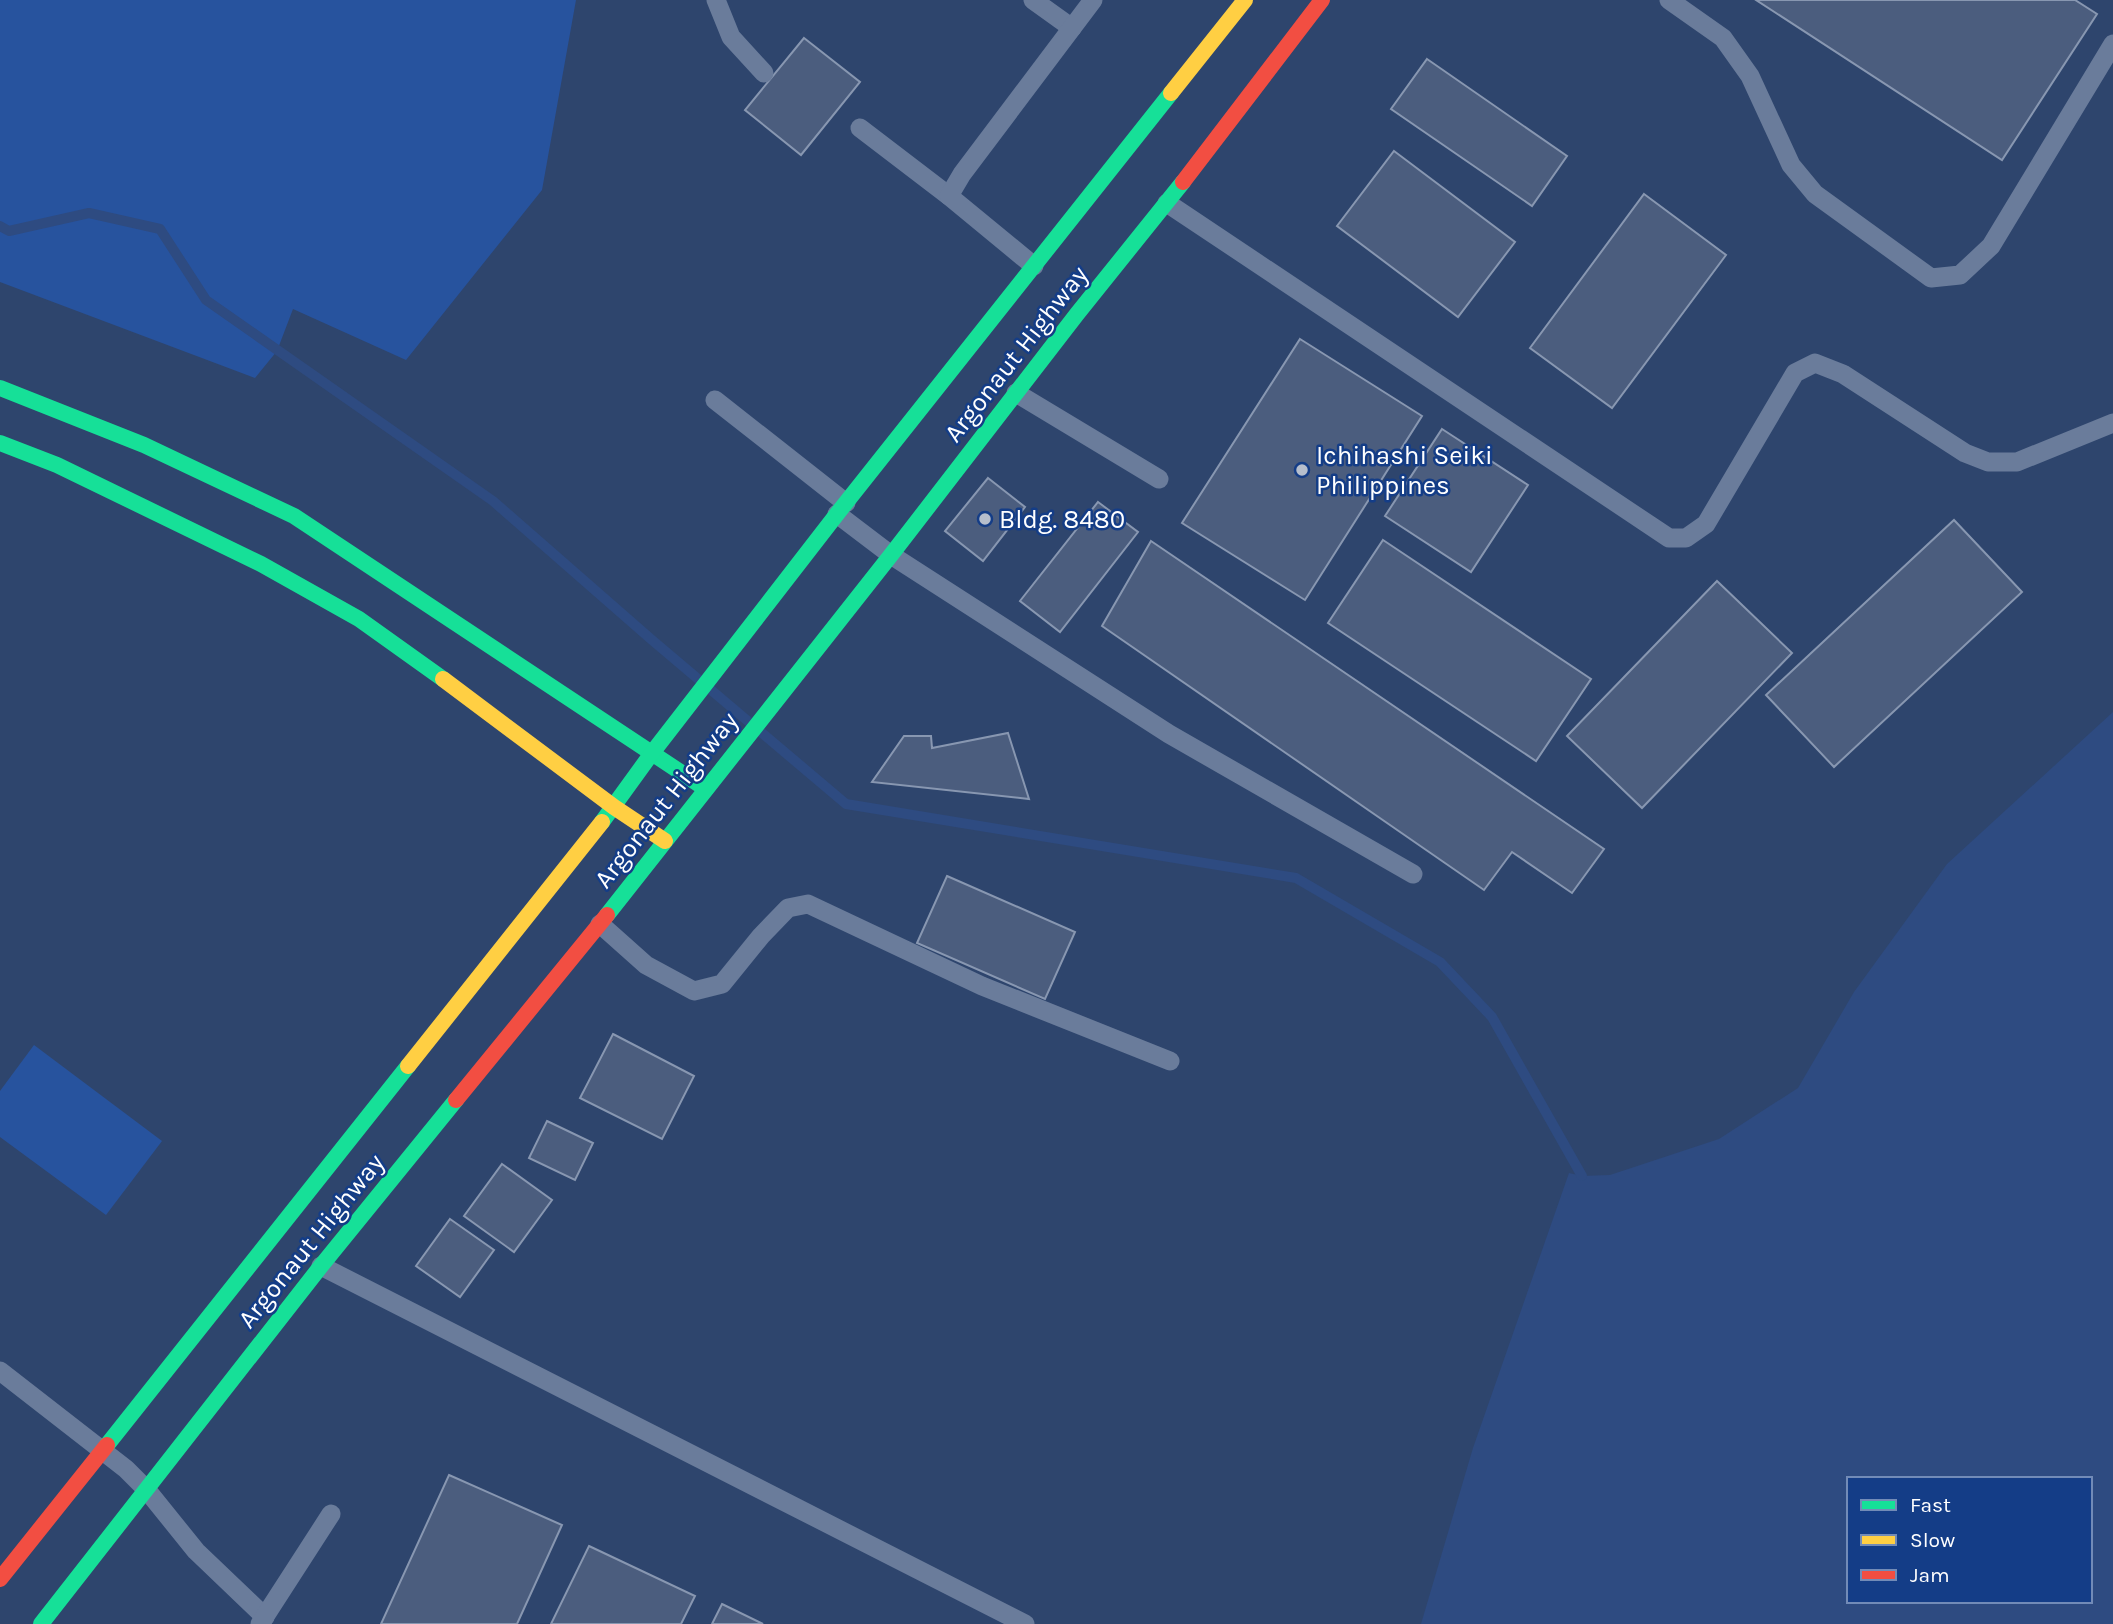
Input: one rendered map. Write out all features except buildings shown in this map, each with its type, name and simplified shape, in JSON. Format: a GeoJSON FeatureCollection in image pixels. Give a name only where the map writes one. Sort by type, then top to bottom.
{"type":"FeatureCollection","features":[{"type":"Feature","properties":{"kind":"main road","name":"Argonaut Highway"},"geometry":{"type":"LineString","coordinates":[[0,1579],[614,807],[652,753],[841,509],[1245,0]]}},
{"type":"Feature","properties":{"kind":"main road","name":"Argonaut Highway"},"geometry":{"type":"LineString","coordinates":[[41,1624],[321,1266],[600,924],[1167,203],[1322,0]]}},
{"type":"Feature","properties":{"kind":"main road"},"geometry":{"type":"LineString","coordinates":[[0,388],[144,445],[294,516],[706,789]]}},
{"type":"Feature","properties":{"kind":"main road"},"geometry":{"type":"LineString","coordinates":[[0,443],[57,465],[225,547],[359,619],[512,729],[614,807],[665,841]]}},
{"type":"Feature","properties":{"kind":"lane"},"geometry":{"type":"LineString","coordinates":[[716,0],[731,37],[764,73]]}},
{"type":"Feature","properties":{"kind":"lane"},"geometry":{"type":"LineString","coordinates":[[1033,0],[1072,28]]}},
{"type":"Feature","properties":{"kind":"lane"},"geometry":{"type":"LineString","coordinates":[[949,196],[962,174],[1093,0]]}},
{"type":"Feature","properties":{"kind":"lane"},"geometry":{"type":"LineString","coordinates":[[1669,0],[1723,38],[1750,76],[1791,165],[1815,194],[1931,278],[1961,275],[1991,246],[2113,44]]}},
{"type":"Feature","properties":{"kind":"lane"},"geometry":{"type":"LineString","coordinates":[[860,128],[1034,265]]}},
{"type":"Feature","properties":{"kind":"lane"},"geometry":{"type":"LineString","coordinates":[[1167,203],[1669,538],[1686,538],[1706,524],[1795,373],[1815,363],[1843,374],[1965,453],[1989,462],[2017,462],[2113,423]]}},
{"type":"Feature","properties":{"kind":"lane"},"geometry":{"type":"LineString","coordinates":[[1016,393],[1159,479]]}},
{"type":"Feature","properties":{"kind":"lane"},"geometry":{"type":"LineString","coordinates":[[715,400],[891,555],[1169,734],[1413,874]]}},
{"type":"Feature","properties":{"kind":"lane"},"geometry":{"type":"LineString","coordinates":[[600,924],[646,965],[694,991],[722,984],[788,908],[808,904],[982,986],[1170,1060]]}},
{"type":"Feature","properties":{"kind":"lane"},"geometry":{"type":"LineString","coordinates":[[321,1266],[1026,1624]]}},
{"type":"Feature","properties":{"kind":"lane"},"geometry":{"type":"LineString","coordinates":[[0,1371],[102,1450],[146,1489],[196,1551],[263,1620],[331,1514]]}},
{"type":"Feature","properties":{"kind":"shaded area"},"geometry":{"type":"Polygon","coordinates":[[[0,0],[576,0],[542,190],[406,360],[293,309],[277,351],[255,378],[0,282],[0,0]]]}},
{"type":"Feature","properties":{"kind":"shaded area"},"geometry":{"type":"Polygon","coordinates":[[[2113,712],[2113,1624],[1421,1624],[1473,1448],[1569,1173],[1582,1176],[1610,1175],[1719,1139],[1798,1088],[1854,992],[1947,864],[2113,712]]]}},
{"type":"Feature","properties":{"kind":"shaded area"},"geometry":{"type":"Polygon","coordinates":[[[34,1045],[162,1141],[106,1215],[0,1137],[0,1091],[34,1045]]]}},
{"type":"Feature","properties":{"kind":"waterway"},"geometry":{"type":"LineString","coordinates":[[0,226],[9,231],[89,213],[160,229],[206,300],[493,501],[846,804],[1296,878],[1440,962],[1492,1017],[1582,1176]]}},
{"type":"Feature","properties":{"kind":"traffic: fast"},"geometry":{"type":"LineString","coordinates":[[602,822],[652,753],[837,514],[1171,93]]}},
{"type":"Feature","properties":{"kind":"traffic: fast"},"geometry":{"type":"LineString","coordinates":[[607,915],[1183,182]]}},
{"type":"Feature","properties":{"kind":"traffic: fast"},"geometry":{"type":"LineString","coordinates":[[0,388],[144,445],[294,516],[706,789]]}},
{"type":"Feature","properties":{"kind":"traffic: fast"},"geometry":{"type":"LineString","coordinates":[[0,443],[57,465],[261,564],[359,619],[443,679]]}},
{"type":"Feature","properties":{"kind":"traffic: fast"},"geometry":{"type":"LineString","coordinates":[[107,1445],[408,1066]]}},
{"type":"Feature","properties":{"kind":"traffic: fast"},"geometry":{"type":"LineString","coordinates":[[41,1624],[321,1266],[456,1100]]}},
{"type":"Feature","properties":{"kind":"traffic: slow"},"geometry":{"type":"LineString","coordinates":[[1171,93],[1245,0]]}},
{"type":"Feature","properties":{"kind":"traffic: slow"},"geometry":{"type":"LineString","coordinates":[[443,679],[614,807],[665,841]]}},
{"type":"Feature","properties":{"kind":"traffic: slow"},"geometry":{"type":"LineString","coordinates":[[408,1066],[602,822]]}},
{"type":"Feature","properties":{"kind":"traffic: jam"},"geometry":{"type":"LineString","coordinates":[[1183,182],[1322,0]]}},
{"type":"Feature","properties":{"kind":"traffic: jam"},"geometry":{"type":"LineString","coordinates":[[456,1100],[607,915]]}},
{"type":"Feature","properties":{"kind":"traffic: jam"},"geometry":{"type":"LineString","coordinates":[[0,1579],[107,1445]]}},
{"type":"Feature","properties":{"kind":"place","name":"Ichihashi Seiki Philippines"},"geometry":{"type":"Point","coordinates":[1302,470]}},
{"type":"Feature","properties":{"kind":"place","name":"Bldg. 8480"},"geometry":{"type":"Point","coordinates":[985,519]}}]}
